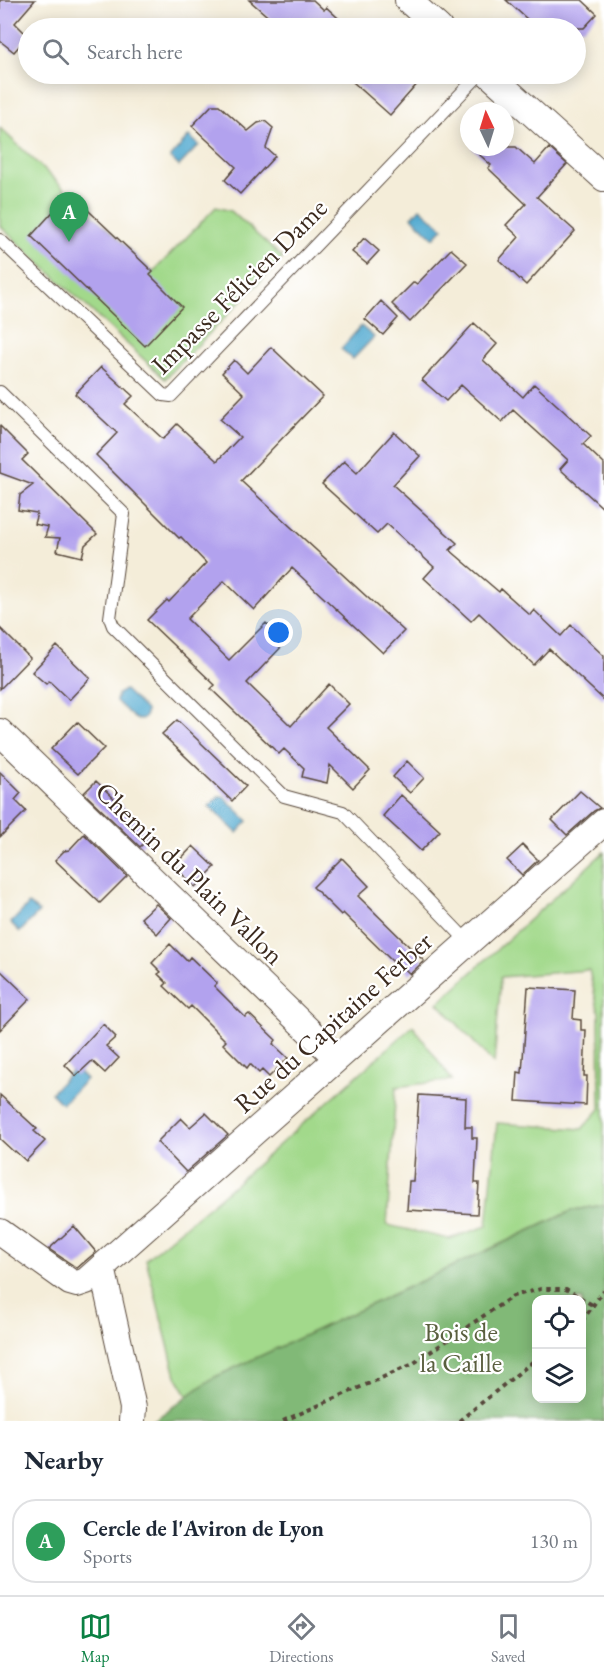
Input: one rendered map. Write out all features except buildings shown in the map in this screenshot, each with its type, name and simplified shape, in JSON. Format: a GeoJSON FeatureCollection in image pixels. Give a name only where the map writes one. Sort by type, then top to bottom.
{"type":"FeatureCollection","features":[{"type":"Feature","properties":{"kind":"street"},"geometry":{"type":"LineString","coordinates":[[408,0],[428,18]]}},
{"type":"Feature","properties":{"kind":"street"},"geometry":{"type":"LineString","coordinates":[[500,84],[604,178]]}},
{"type":"Feature","properties":{"kind":"street","name":"Chemin du Plain Vallon"},"geometry":{"type":"LineString","coordinates":[[0,732],[337,1058]]}},
{"type":"Feature","properties":{"kind":"street","name":"Rue du Capitaine Ferber"},"geometry":{"type":"LineString","coordinates":[[0,1232],[70,1282],[77,1284],[86,1281],[604,822]]}},
{"type":"Feature","properties":{"kind":"street"},"geometry":{"type":"LineString","coordinates":[[102,1267],[133,1408],[132,1421]]}},
{"type":"Feature","properties":{"kind":"lane","name":"Impasse Félicien Dame"},"geometry":{"type":"LineString","coordinates":[[0,240],[163,395],[171,396],[470,84]]}},
{"type":"Feature","properties":{"kind":"lane"},"geometry":{"type":"LineString","coordinates":[[0,392],[124,514],[110,618],[113,626],[284,796],[343,812],[468,942]]}},
{"type":"Feature","properties":{"kind":"path"},"geometry":{"type":"LineString","coordinates":[[283,1421],[411,1365],[513,1296],[541,1289],[566,1289],[594,1306]]}},
{"type":"Feature","properties":{"kind":"path"},"geometry":{"type":"LineString","coordinates":[[586,1316],[604,1290]]}},
{"type":"Feature","properties":{"kind":"path"},"geometry":{"type":"LineString","coordinates":[[459,1421],[532,1363]]}},
{"type":"Feature","properties":{"kind":"green space"},"geometry":{"type":"Polygon","coordinates":[[[0,128],[153,272],[216,207],[231,211],[283,258],[165,379],[0,226],[0,128]]]}},
{"type":"Feature","properties":{"kind":"green space"},"geometry":{"type":"Polygon","coordinates":[[[604,852],[604,1205],[573,1210],[213,1378],[188,1396],[176,1376],[146,1259],[234,1185],[413,1026],[452,1080],[396,1087],[387,1225],[449,1239],[487,1226],[497,1123],[582,1129],[600,1109],[599,1013],[589,970],[501,977],[494,1064],[438,1003],[604,852]]]}},
{"type":"Feature","properties":{"kind":"green space","name":"Bois de la Caille"},"geometry":{"type":"Polygon","coordinates":[[[604,1205],[604,1421],[153,1421],[213,1378],[574,1210],[604,1205]]]}},
{"type":"Feature","properties":{"kind":"water"},"geometry":{"type":"Polygon","coordinates":[[[189,136],[199,145],[179,166],[170,158],[189,136]]]}},
{"type":"Feature","properties":{"kind":"water"},"geometry":{"type":"Polygon","coordinates":[[[420,208],[443,228],[434,238],[412,217],[420,208]]]}},
{"type":"Feature","properties":{"kind":"water"},"geometry":{"type":"Polygon","coordinates":[[[361,326],[374,337],[353,359],[341,349],[361,326]]]}},
{"type":"Feature","properties":{"kind":"water"},"geometry":{"type":"Polygon","coordinates":[[[125,690],[146,710],[143,718],[138,720],[134,718],[116,701],[118,694],[125,690]]]}},
{"type":"Feature","properties":{"kind":"water"},"geometry":{"type":"Polygon","coordinates":[[[218,797],[224,797],[248,821],[237,833],[209,806],[218,797]]]}},
{"type":"Feature","properties":{"kind":"water"},"geometry":{"type":"Polygon","coordinates":[[[29,904],[39,912],[20,932],[11,923],[29,904]]]}},
{"type":"Feature","properties":{"kind":"water"},"geometry":{"type":"Polygon","coordinates":[[[74,1068],[86,1079],[62,1104],[51,1093],[74,1068]]]}},
{"type":"Feature","properties":{"kind":"place","name":"Cercle de l'Aviron de Lyon"},"geometry":{"type":"Point","coordinates":[69,242]}}]}
